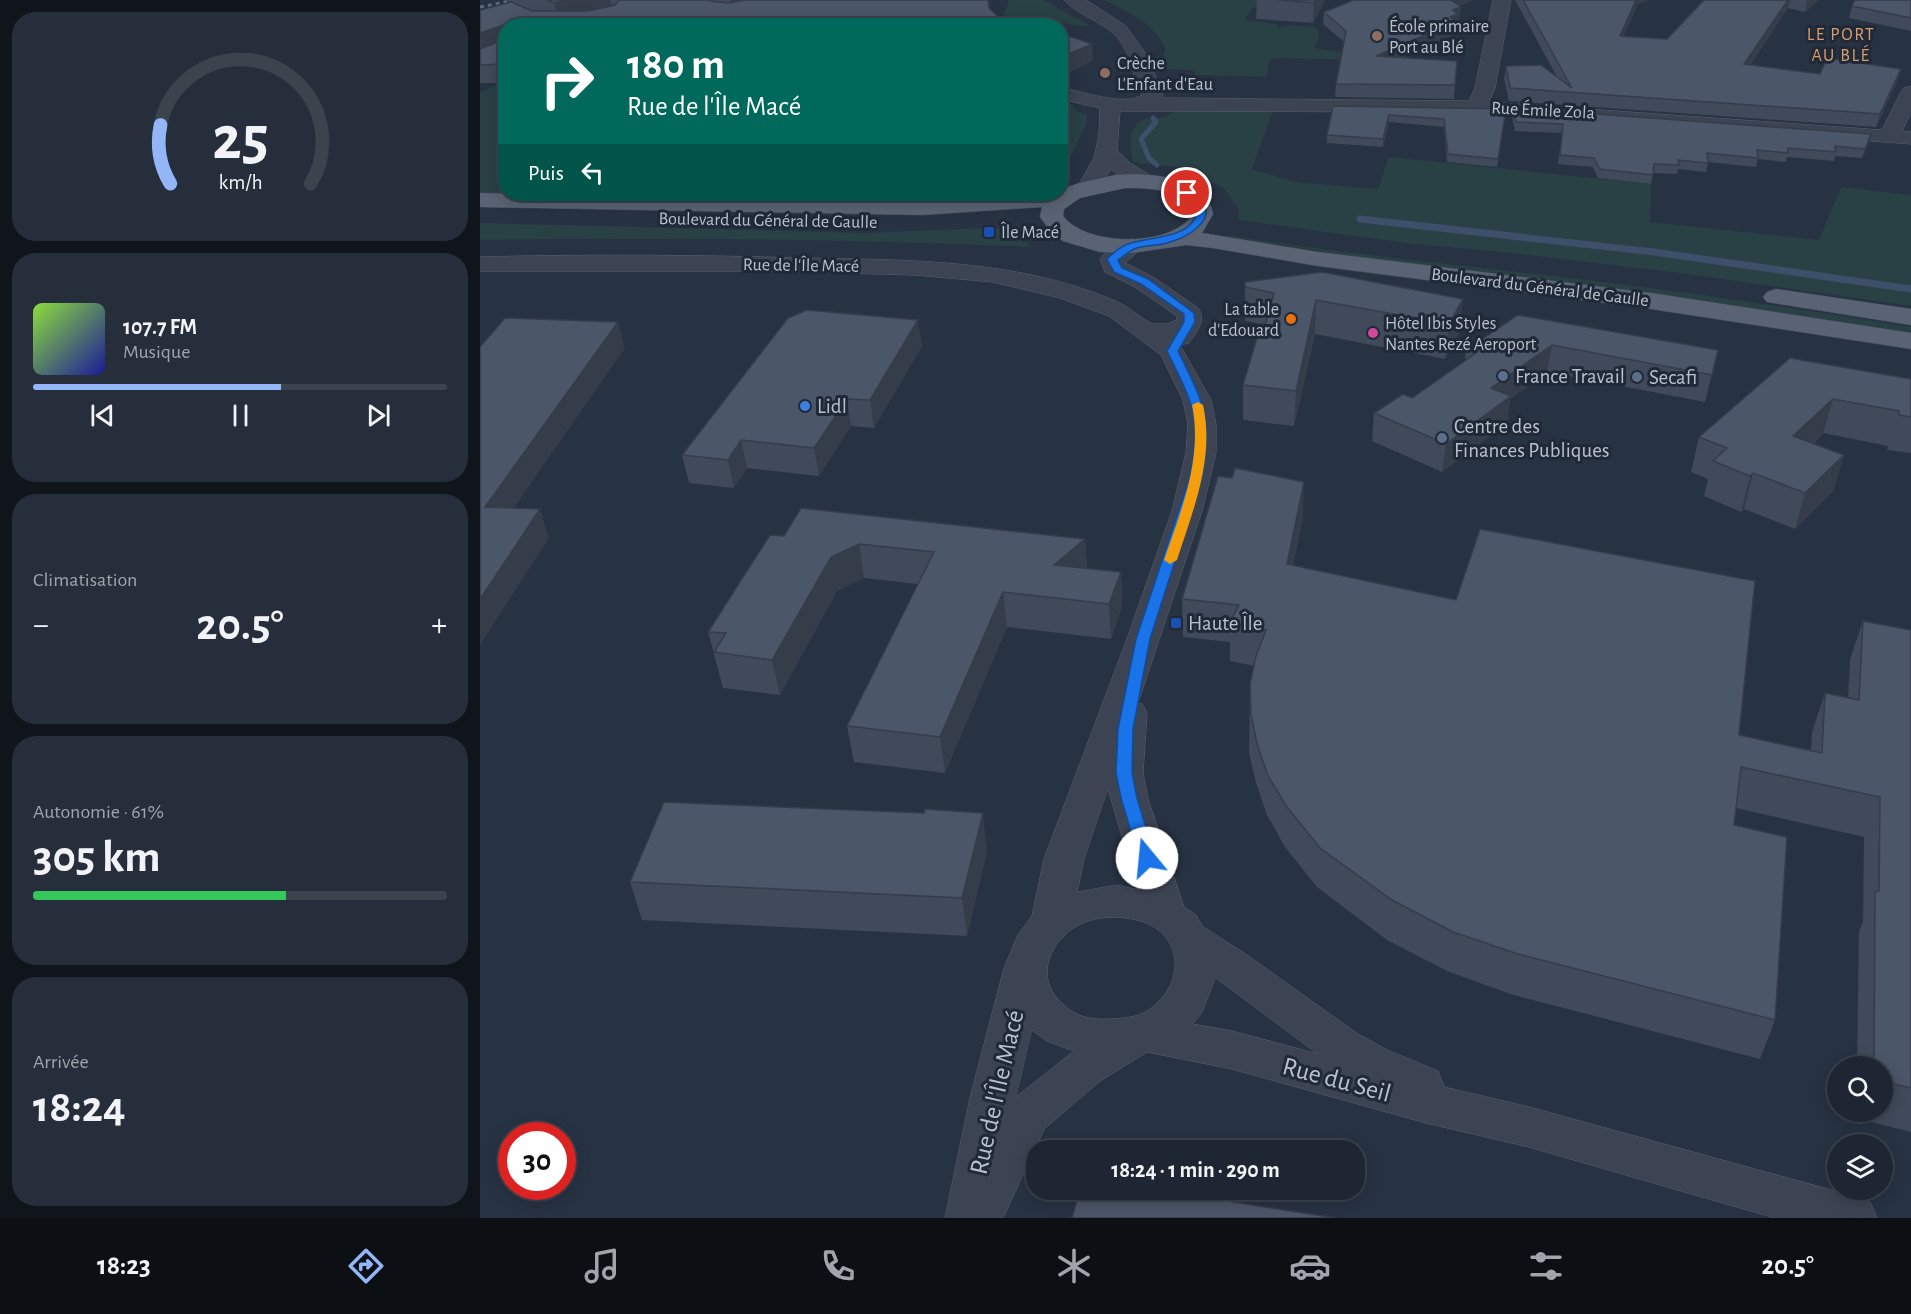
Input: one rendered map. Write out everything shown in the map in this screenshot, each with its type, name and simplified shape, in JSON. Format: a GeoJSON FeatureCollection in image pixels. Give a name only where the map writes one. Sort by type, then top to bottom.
{"type":"FeatureCollection","features":[{"type":"Feature","properties":{"kind":"main road","name":"Boulevard du Général de Gaulle"},"geometry":{"type":"LineString","coordinates":[[1068,195],[1089,186],[1115,181],[1143,181],[1167,185],[1187,193],[1199,203],[1202,215],[1228,225],[1297,238],[1741,292],[1911,316]]}},
{"type":"Feature","properties":{"kind":"main road","name":"Boulevard du Général de Gaulle"},"geometry":{"type":"LineString","coordinates":[[480,201],[922,208],[1034,201]]}},
{"type":"Feature","properties":{"kind":"main road"},"geometry":{"type":"LineString","coordinates":[[1061,201],[1054,207],[1053,215],[1055,223],[1066,233],[1087,241],[1132,246],[1168,240],[1192,229],[1202,215]]}},
{"type":"Feature","properties":{"kind":"main road","name":"Boulevard du Général de Gaulle"},"geometry":{"type":"LineString","coordinates":[[480,215],[839,223],[1013,220],[1055,223]]}},
{"type":"Feature","properties":{"kind":"main road","name":"Boulevard du Général de Gaulle"},"geometry":{"type":"LineString","coordinates":[[1168,240],[1186,238],[1213,241],[1318,259],[1651,301],[1911,341]]}},
{"type":"Feature","properties":{"kind":"street"},"geometry":{"type":"LineString","coordinates":[[1073,0],[1092,10],[1127,35],[1140,60],[1147,100],[1111,128]]}},
{"type":"Feature","properties":{"kind":"street"},"geometry":{"type":"LineString","coordinates":[[1478,107],[1479,99],[1485,88],[1502,0]]}},
{"type":"Feature","properties":{"kind":"street"},"geometry":{"type":"LineString","coordinates":[[1127,84],[1141,68]]}},
{"type":"Feature","properties":{"kind":"street"},"geometry":{"type":"LineString","coordinates":[[1889,137],[1911,92]]}},
{"type":"Feature","properties":{"kind":"street"},"geometry":{"type":"LineString","coordinates":[[1069,94],[1108,99],[1111,128],[1107,151],[1102,166],[1089,186]]}},
{"type":"Feature","properties":{"kind":"street","name":"Rue Émile Zola"},"geometry":{"type":"LineString","coordinates":[[1108,99],[1121,106],[1147,100],[1175,105],[1478,107],[1632,115],[1911,138]]}},
{"type":"Feature","properties":{"kind":"street"},"geometry":{"type":"LineString","coordinates":[[1107,151],[1122,168],[1143,181]]}},
{"type":"Feature","properties":{"kind":"street"},"geometry":{"type":"LineString","coordinates":[[1087,241],[1091,266],[1137,289],[1142,300],[1134,316],[1166,332],[1182,316]]}},
{"type":"Feature","properties":{"kind":"street"},"geometry":{"type":"LineString","coordinates":[[1132,246],[1112,259],[1114,267],[1144,282],[1182,316]]}},
{"type":"Feature","properties":{"kind":"street","name":"Rue de l'Île Macé"},"geometry":{"type":"LineString","coordinates":[[480,264],[601,260],[946,270],[1021,280],[1076,295],[1134,316],[1172,351],[1197,400],[1202,424],[1201,453],[1187,512],[1064,859],[1051,923]]}},
{"type":"Feature","properties":{"kind":"street"},"geometry":{"type":"LineString","coordinates":[[1172,351],[1182,316]]}},
{"type":"Feature","properties":{"kind":"street","name":"Rue de l'Île Macé"},"geometry":{"type":"LineString","coordinates":[[1143,639],[1126,729],[1124,773],[1129,798],[1178,927]]}},
{"type":"Feature","properties":{"kind":"street"},"geometry":{"type":"LineString","coordinates":[[1108,901],[1134,903],[1178,927],[1198,965],[1195,986],[1180,1010],[1169,1020],[1140,1034],[1115,1039],[1087,1037],[1052,1022],[1040,1011],[1031,996],[1026,967],[1034,942],[1051,923],[1076,908],[1108,901]]}},
{"type":"Feature","properties":{"kind":"street","name":"Rue du Seil"},"geometry":{"type":"LineString","coordinates":[[1178,927],[1344,1048],[1389,1071],[1529,1127]]}},
{"type":"Feature","properties":{"kind":"street","name":"Rue de l'Île Macé"},"geometry":{"type":"LineString","coordinates":[[969,1218],[993,1098],[1026,967]]}},
{"type":"Feature","properties":{"kind":"street","name":"Rue de l'Île Macé"},"geometry":{"type":"LineString","coordinates":[[978,1218],[1028,1115],[1084,1068],[1140,1034]]}},
{"type":"Feature","properties":{"kind":"street","name":"Rue du Seil"},"geometry":{"type":"LineString","coordinates":[[1140,1034],[1232,1050],[1426,1103],[1529,1127],[1853,1218]]}},
{"type":"Feature","properties":{"kind":"green space"},"geometry":{"type":"Polygon","coordinates":[[[1008,0],[1044,0],[1092,27],[1068,24],[1068,18],[1025,18],[1003,15],[1008,0]]]}},
{"type":"Feature","properties":{"kind":"green space"},"geometry":{"type":"Polygon","coordinates":[[[1104,0],[1265,0],[1264,5],[1252,8],[1245,20],[1277,24],[1278,28],[1288,25],[1315,27],[1319,32],[1319,39],[1315,45],[1317,49],[1346,52],[1350,60],[1276,58],[1269,61],[1267,77],[1195,75],[1194,70],[1166,69],[1163,53],[1166,52],[1157,34],[1141,20],[1104,0]]]}},
{"type":"Feature","properties":{"kind":"green space"},"geometry":{"type":"Polygon","coordinates":[[[498,84],[498,193],[480,193],[480,93],[498,84]]]}},
{"type":"Feature","properties":{"kind":"green space"},"geometry":{"type":"Polygon","coordinates":[[[1068,103],[1073,104],[1075,110],[1087,115],[1087,121],[1072,155],[1068,156],[1068,103]]]}},
{"type":"Feature","properties":{"kind":"green space"},"geometry":{"type":"Polygon","coordinates":[[[1177,110],[1273,111],[1252,169],[1295,182],[1378,189],[1389,157],[1651,184],[1650,222],[1819,240],[1841,187],[1911,195],[1911,306],[1680,273],[1414,244],[1238,220],[1239,210],[1223,187],[1175,167],[1133,162],[1130,144],[1135,126],[1145,119],[1162,117],[1177,110]]]}},
{"type":"Feature","properties":{"kind":"green space"},"geometry":{"type":"Polygon","coordinates":[[[480,223],[866,233],[1014,227],[1020,237],[1032,247],[756,239],[480,240],[480,223]]]}},
{"type":"Feature","properties":{"kind":"green space"},"geometry":{"type":"Polygon","coordinates":[[[1225,236],[1358,254],[1703,295],[1911,327],[1911,333],[1659,294],[1364,258],[1225,236]]]}},
{"type":"Feature","properties":{"kind":"building"},"geometry":{"type":"Polygon","coordinates":[[[547,0],[567,0],[554,3],[547,0]]]}},
{"type":"Feature","properties":{"kind":"building"},"geometry":{"type":"Polygon","coordinates":[[[619,0],[709,0],[728,3],[745,0],[988,0],[989,8],[1000,18],[498,18],[498,27],[480,33],[480,10],[511,2],[532,11],[588,11],[615,5],[619,0]]]}},
{"type":"Feature","properties":{"kind":"building"},"geometry":{"type":"Polygon","coordinates":[[[1278,0],[1315,0],[1314,3],[1278,0]]]}},
{"type":"Feature","properties":{"kind":"building"},"geometry":{"type":"Polygon","coordinates":[[[1354,0],[1451,0],[1461,7],[1453,10],[1458,14],[1450,17],[1456,22],[1376,56],[1457,61],[1455,85],[1336,84],[1346,31],[1324,12],[1354,0]]]}},
{"type":"Feature","properties":{"kind":"building"},"geometry":{"type":"Polygon","coordinates":[[[1523,0],[1636,0],[1620,36],[1667,39],[1704,0],[1788,0],[1744,64],[1820,74],[1827,58],[1901,69],[1880,114],[1510,88],[1506,66],[1541,65],[1572,88],[1523,0]]]}},
{"type":"Feature","properties":{"kind":"building"},"geometry":{"type":"Polygon","coordinates":[[[1855,0],[1911,0],[1911,18],[1852,6],[1855,0]]]}},
{"type":"Feature","properties":{"kind":"building"},"geometry":{"type":"Polygon","coordinates":[[[1068,36],[1092,44],[1068,54],[1068,36]]]}},
{"type":"Feature","properties":{"kind":"building"},"geometry":{"type":"Polygon","coordinates":[[[498,42],[498,64],[480,65],[480,49],[498,42]]]}},
{"type":"Feature","properties":{"kind":"building"},"geometry":{"type":"Polygon","coordinates":[[[1333,106],[1506,109],[1498,159],[1448,154],[1444,119],[1389,115],[1383,139],[1327,135],[1333,106]]]}},
{"type":"Feature","properties":{"kind":"building"},"geometry":{"type":"Polygon","coordinates":[[[1513,108],[1871,134],[1865,149],[1835,146],[1836,152],[1788,148],[1788,153],[1757,150],[1758,158],[1707,153],[1708,163],[1678,160],[1679,165],[1654,164],[1653,175],[1600,169],[1594,158],[1560,155],[1563,124],[1516,122],[1513,108]]]}},
{"type":"Feature","properties":{"kind":"building"},"geometry":{"type":"Polygon","coordinates":[[[1322,272],[1463,299],[1449,324],[1316,300],[1296,391],[1243,385],[1261,324],[1265,325],[1274,293],[1245,287],[1245,282],[1322,272]]]}},
{"type":"Feature","properties":{"kind":"building","name":"Lidl"},"geometry":{"type":"Polygon","coordinates":[[[807,310],[918,320],[870,400],[847,399],[814,448],[741,440],[728,460],[682,455],[788,318],[807,310]]]}},
{"type":"Feature","properties":{"kind":"building"},"geometry":{"type":"Polygon","coordinates":[[[1518,315],[1718,350],[1712,375],[1552,345],[1491,388],[1511,396],[1446,444],[1374,413],[1403,394],[1412,398],[1476,353],[1466,350],[1518,315]]]}},
{"type":"Feature","properties":{"kind":"building"},"geometry":{"type":"Polygon","coordinates":[[[505,318],[618,322],[485,507],[540,509],[480,599],[480,347],[505,318]]]}},
{"type":"Feature","properties":{"kind":"building"},"geometry":{"type":"Polygon","coordinates":[[[1790,358],[1911,379],[1911,417],[1899,415],[1899,411],[1833,399],[1793,436],[1844,455],[1805,493],[1753,473],[1750,476],[1713,461],[1727,448],[1699,437],[1790,358]]]}},
{"type":"Feature","properties":{"kind":"building"},"geometry":{"type":"Polygon","coordinates":[[[1235,468],[1304,482],[1287,564],[1456,600],[1480,529],[1755,581],[1739,735],[1822,753],[1825,693],[1859,700],[1863,621],[1911,630],[1911,1088],[1893,1084],[1893,1056],[1874,1056],[1875,892],[1879,891],[1880,797],[1741,767],[1734,825],[1787,837],[1775,1020],[1518,954],[1453,932],[1392,900],[1320,848],[1287,807],[1268,776],[1257,744],[1251,714],[1250,684],[1256,656],[1266,630],[1230,623],[1239,605],[1182,599],[1218,476],[1232,478],[1235,468]]]}},
{"type":"Feature","properties":{"kind":"building"},"geometry":{"type":"Polygon","coordinates":[[[801,508],[1085,539],[1054,565],[1121,572],[1109,604],[1003,592],[940,737],[847,726],[934,552],[859,544],[831,557],[772,660],[714,652],[726,633],[708,632],[770,535],[784,536],[801,508]]]}},
{"type":"Feature","properties":{"kind":"building"},"geometry":{"type":"Polygon","coordinates":[[[664,802],[924,813],[925,809],[983,813],[962,898],[630,882],[664,802]]]}},
{"type":"Feature","properties":{"kind":"building"},"geometry":{"type":"Polygon","coordinates":[[[1077,1200],[1222,1200],[1336,1218],[1072,1218],[1077,1200]]]}},
{"type":"Feature","properties":{"kind":"waterway"},"geometry":{"type":"LineString","coordinates":[[1153,118],[1156,122],[1141,139],[1149,158],[1157,165]]}},
{"type":"Feature","properties":{"kind":"waterway"},"geometry":{"type":"LineString","coordinates":[[1360,219],[1654,252],[1911,289]]}},
{"type":"Feature","properties":{"kind":"railway"},"geometry":{"type":"LineString","coordinates":[[480,7],[515,0]]}},
{"type":"Feature","properties":{"kind":"slow traffic"},"geometry":{"type":"LineString","coordinates":[[1170,560],[1187,512],[1201,453],[1202,424],[1198,405]]}},
{"type":"Feature","properties":{"kind":"place","name":"École primaire Port au Blé"},"geometry":{"type":"Point","coordinates":[1377,36]}},
{"type":"Feature","properties":{"kind":"place","name":"Crèche L'Enfant d'Eau"},"geometry":{"type":"Point","coordinates":[1105,73]}},
{"type":"Feature","properties":{"kind":"place","name":"Île Macé"},"geometry":{"type":"Point","coordinates":[989,232]}},
{"type":"Feature","properties":{"kind":"place","name":"La table d'Edouard"},"geometry":{"type":"Point","coordinates":[1291,319]}},
{"type":"Feature","properties":{"kind":"place","name":"Hôtel Ibis Styles Nantes Rezé Aeroport"},"geometry":{"type":"Point","coordinates":[1373,333]}},
{"type":"Feature","properties":{"kind":"place","name":"France Travail"},"geometry":{"type":"Point","coordinates":[1503,376]}},
{"type":"Feature","properties":{"kind":"place","name":"Secafi"},"geometry":{"type":"Point","coordinates":[1637,377]}},
{"type":"Feature","properties":{"kind":"place","name":"Lidl"},"geometry":{"type":"Point","coordinates":[805,406]}},
{"type":"Feature","properties":{"kind":"place","name":"Centre des Finances Publiques"},"geometry":{"type":"Point","coordinates":[1442,438]}},
{"type":"Feature","properties":{"kind":"place","name":"Haute Île"},"geometry":{"type":"Point","coordinates":[1176,623]}},
{"type":"Feature","properties":{"kind":"district","name":"LE PORT AU BLÉ"},"geometry":{"type":"Point","coordinates":[1841,44]}},
{"type":"Feature","properties":{"kind":"route"},"geometry":{"type":"LineString","coordinates":[[1147,858],[1124,773],[1126,729],[1143,639],[1187,512],[1195,480],[1201,453],[1202,424],[1197,400],[1172,351],[1189,322],[1189,313],[1144,282],[1118,270],[1114,267],[1112,259],[1132,246],[1168,240],[1196,226],[1202,215],[1201,207],[1196,199],[1187,193]]}}]}
